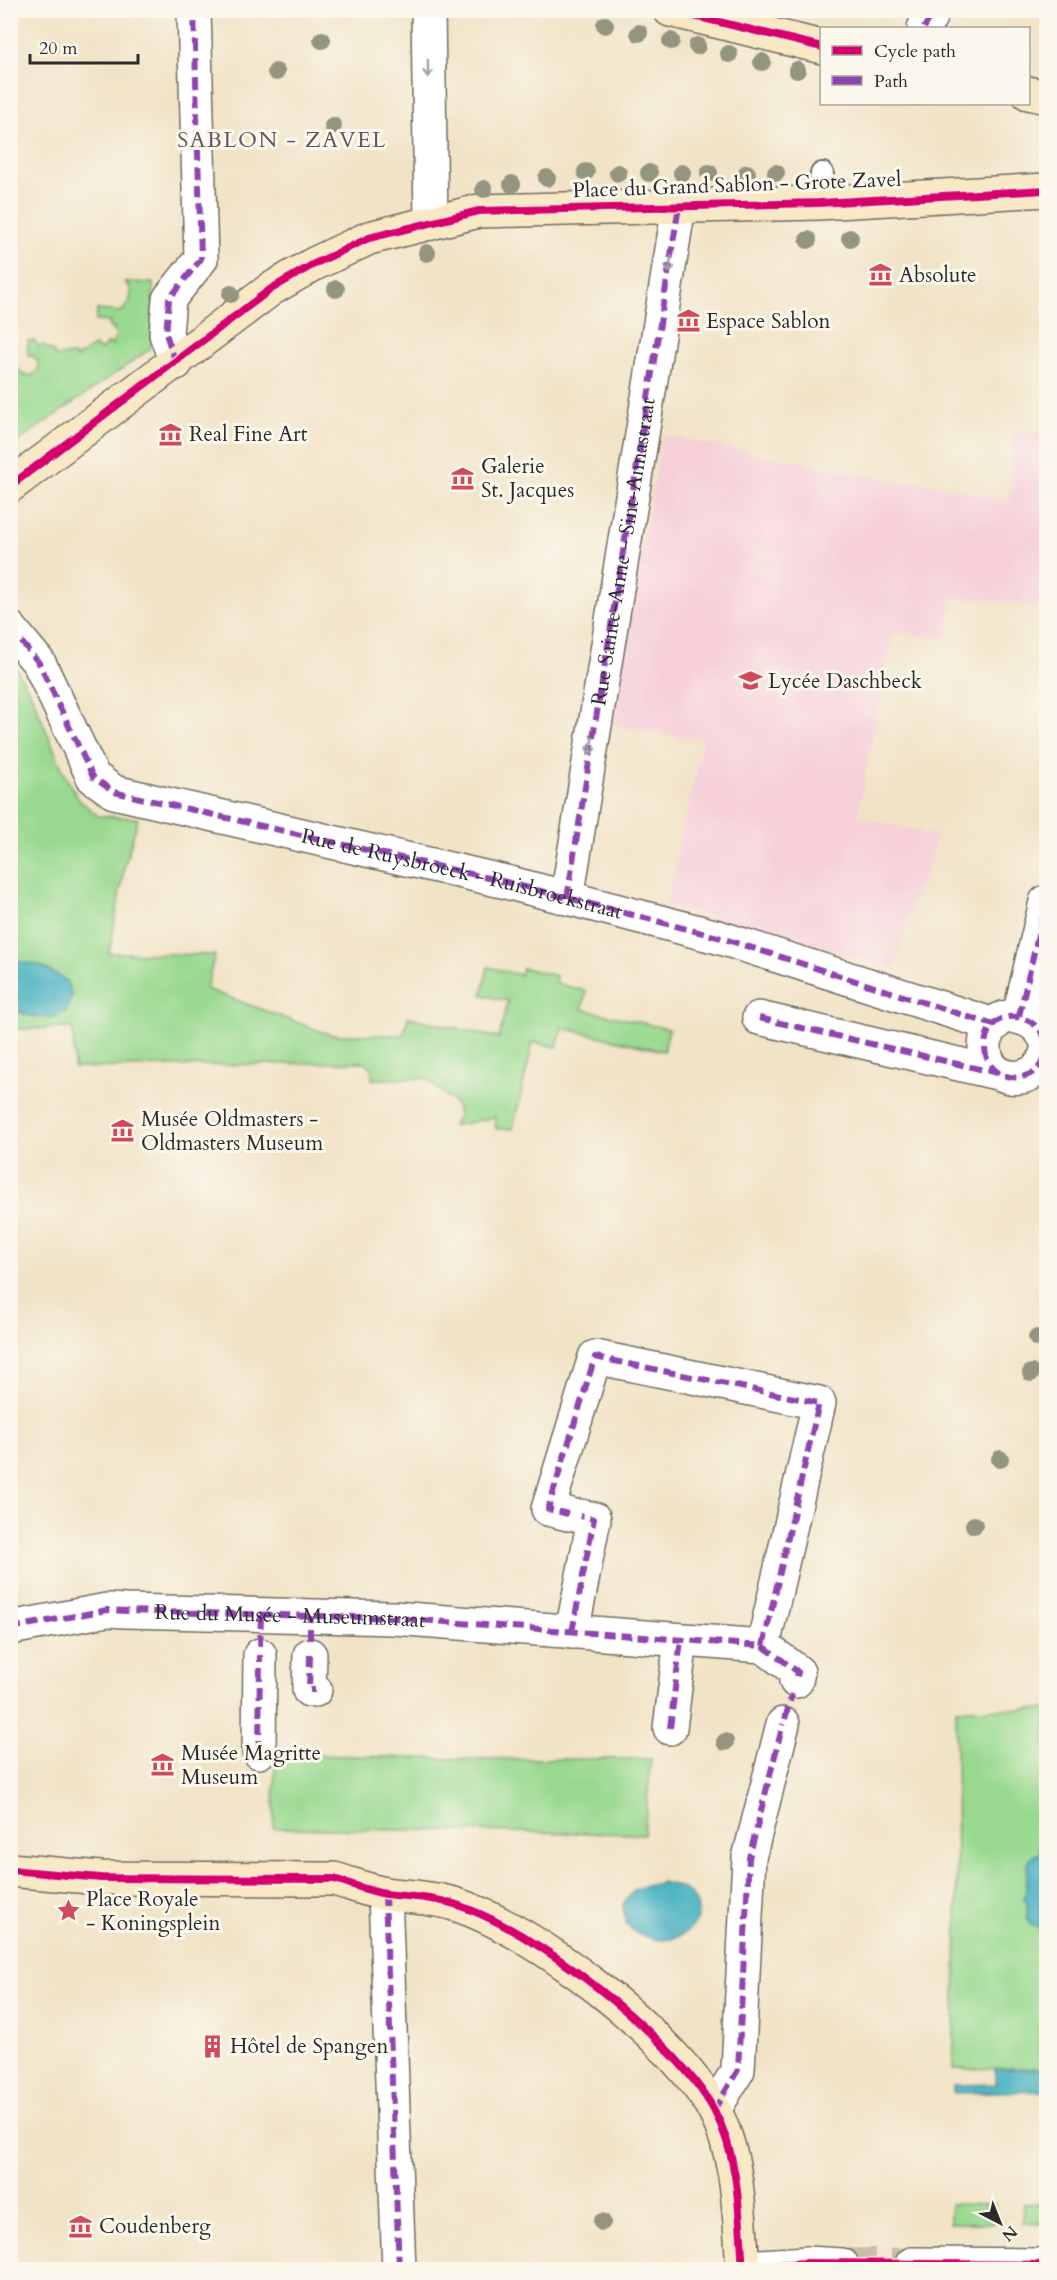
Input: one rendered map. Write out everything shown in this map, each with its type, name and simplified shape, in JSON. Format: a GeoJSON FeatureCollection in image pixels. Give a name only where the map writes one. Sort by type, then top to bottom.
{"type":"FeatureCollection","features":[{"type":"Feature","properties":{"kind":"street"},"geometry":{"type":"LineString","coordinates":[[176,363],[166,334],[169,299],[201,259],[194,10]]}},
{"type":"Feature","properties":{"kind":"street"},"geometry":{"type":"LineString","coordinates":[[428,10],[431,223]]}},
{"type":"Feature","properties":{"kind":"street"},"geometry":{"type":"LineString","coordinates":[[670,10],[820,47]]}},
{"type":"Feature","properties":{"kind":"street"},"geometry":{"type":"LineString","coordinates":[[924,27],[933,10]]}},
{"type":"Feature","properties":{"kind":"street"},"geometry":{"type":"LineString","coordinates":[[1030,93],[1047,98]]}},
{"type":"Feature","properties":{"kind":"street","name":"Place du Grand Sablon - Grote Zavel"},"geometry":{"type":"LineString","coordinates":[[10,486],[271,290],[314,264],[369,238],[479,211],[679,206],[821,188],[1047,190]]}},
{"type":"Feature","properties":{"kind":"street","name":"Rue Sainte-Anne - Sint-Annastraat"},"geometry":{"type":"LineString","coordinates":[[567,898],[679,206]]}},
{"type":"Feature","properties":{"kind":"street","name":"Rue de Ruysbroeck - Ruisbroekstraat"},"geometry":{"type":"LineString","coordinates":[[10,628],[39,663],[93,777],[114,792],[567,898],[718,937],[1034,1043]]}},
{"type":"Feature","properties":{"kind":"street"},"geometry":{"type":"LineString","coordinates":[[759,1018],[997,1072],[1016,1079],[1034,1043],[1047,902]]}},
{"type":"Feature","properties":{"kind":"street"},"geometry":{"type":"LineString","coordinates":[[997,1072],[986,1055],[985,1045],[1034,1043]]}},
{"type":"Feature","properties":{"kind":"street"},"geometry":{"type":"LineString","coordinates":[[572,1632],[594,1520],[548,1509],[595,1357],[819,1403],[764,1646],[791,1698],[749,1858],[738,2070],[714,2110]]}},
{"type":"Feature","properties":{"kind":"street","name":"Rue du Musée - Museumstraat"},"geometry":{"type":"LineString","coordinates":[[10,1628],[107,1610],[260,1638],[310,1637],[394,1618],[764,1646]]}},
{"type":"Feature","properties":{"kind":"street"},"geometry":{"type":"LineString","coordinates":[[310,1637],[309,1690],[315,1690]]}},
{"type":"Feature","properties":{"kind":"street"},"geometry":{"type":"LineString","coordinates":[[259,1752],[260,1638]]}},
{"type":"Feature","properties":{"kind":"street"},"geometry":{"type":"LineString","coordinates":[[669,1728],[681,1640]]}},
{"type":"Feature","properties":{"kind":"street"},"geometry":{"type":"LineString","coordinates":[[10,1870],[125,1878],[310,1877],[334,1879],[385,1894],[419,1896],[454,1904],[496,1921],[556,1958],[604,1994],[660,2044],[690,2075],[714,2110],[734,2169],[743,2268],[807,2264],[842,2265]]}},
{"type":"Feature","properties":{"kind":"street"},"geometry":{"type":"LineString","coordinates":[[385,1894],[399,2270]]}},
{"type":"Feature","properties":{"kind":"street"},"geometry":{"type":"LineString","coordinates":[[912,2264],[1047,2265]]}},
{"type":"Feature","properties":{"kind":"shaded area","name":"Lycée Daschbeck"},"geometry":{"type":"Polygon","coordinates":[[[1012,430],[1044,434],[1042,508],[1046,509],[1046,608],[953,597],[946,639],[893,632],[857,817],[937,835],[920,889],[916,889],[895,968],[666,905],[703,739],[682,735],[681,738],[607,723],[637,579],[662,435],[909,483],[910,480],[1010,501],[1012,430]]]}},
{"type":"Feature","properties":{"kind":"green space"},"geometry":{"type":"Polygon","coordinates":[[[125,282],[153,283],[154,323],[150,349],[11,446],[11,380],[14,377],[11,377],[11,367],[17,367],[23,375],[31,376],[38,370],[38,361],[32,355],[28,355],[28,341],[35,341],[39,347],[42,345],[54,352],[54,356],[74,355],[76,358],[94,346],[101,350],[108,343],[112,345],[116,335],[112,330],[114,328],[109,327],[110,322],[96,321],[97,310],[121,312],[130,302],[131,289],[125,282]]]}},
{"type":"Feature","properties":{"kind":"green space"},"geometry":{"type":"Polygon","coordinates":[[[10,657],[32,696],[65,776],[79,800],[98,816],[138,818],[124,869],[109,953],[215,955],[206,989],[331,1035],[403,1035],[408,1017],[499,1038],[508,1001],[482,995],[488,967],[520,975],[523,968],[556,976],[555,983],[586,991],[582,1009],[669,1029],[664,1051],[562,1028],[557,1047],[533,1042],[513,1129],[496,1129],[495,1117],[452,1126],[458,1116],[456,1105],[426,1078],[372,1079],[372,1069],[365,1062],[74,1068],[73,1028],[11,1029],[10,657]]]}},
{"type":"Feature","properties":{"kind":"green space"},"geometry":{"type":"Polygon","coordinates":[[[956,1709],[1046,1709],[1046,2068],[953,2069],[957,1928],[956,1709]]]}},
{"type":"Feature","properties":{"kind":"green space"},"geometry":{"type":"Polygon","coordinates":[[[275,1754],[457,1759],[651,1759],[644,1834],[274,1828],[275,1754]]]}},
{"type":"Feature","properties":{"kind":"green space"},"geometry":{"type":"Polygon","coordinates":[[[950,2204],[995,2204],[995,2223],[950,2223],[950,2204]]]}},
{"type":"Feature","properties":{"kind":"green space"},"geometry":{"type":"Polygon","coordinates":[[[1023,2204],[1046,2205],[1046,2224],[1022,2223],[1023,2204]]]}},
{"type":"Feature","properties":{"kind":"water"},"geometry":{"type":"Polygon","coordinates":[[[11,960],[39,965],[66,980],[72,995],[67,1010],[47,1018],[11,1009],[11,960]]]}},
{"type":"Feature","properties":{"kind":"water"},"geometry":{"type":"Polygon","coordinates":[[[1046,1833],[1046,1950],[1045,1941],[1040,1938],[1039,1926],[1032,1926],[1027,1917],[1027,1902],[1024,1899],[1028,1864],[1032,1855],[1040,1854],[1040,1843],[1045,1841],[1046,1833]]]}},
{"type":"Feature","properties":{"kind":"water"},"geometry":{"type":"Polygon","coordinates":[[[662,1882],[684,1890],[695,1901],[698,1914],[692,1926],[681,1935],[665,1940],[646,1937],[626,1925],[623,1904],[635,1889],[662,1882]]]}},
{"type":"Feature","properties":{"kind":"water"},"geometry":{"type":"Polygon","coordinates":[[[1046,2068],[1046,2091],[953,2093],[953,2085],[995,2084],[995,2069],[1046,2068]]]}},
{"type":"Feature","properties":{"kind":"tunnel"},"geometry":{"type":"LineString","coordinates":[[842,2265],[912,2264]]}},
{"type":"Feature","properties":{"kind":"marked path"},"geometry":{"type":"LineString","coordinates":[[176,363],[166,334],[169,299],[201,259],[194,10]]}},
{"type":"Feature","properties":{"kind":"marked path"},"geometry":{"type":"LineString","coordinates":[[925,27],[934,10]]}},
{"type":"Feature","properties":{"kind":"marked path"},"geometry":{"type":"LineString","coordinates":[[567,898],[679,206]]}},
{"type":"Feature","properties":{"kind":"marked path"},"geometry":{"type":"LineString","coordinates":[[10,628],[39,663],[93,777],[114,792],[506,882],[718,937],[994,1025]]}},
{"type":"Feature","properties":{"kind":"marked path"},"geometry":{"type":"LineString","coordinates":[[1019,1016],[1046,902]]}},
{"type":"Feature","properties":{"kind":"marked path"},"geometry":{"type":"LineString","coordinates":[[1046,1040],[1039,1029],[1030,1022],[1010,1017],[1001,1019],[993,1025],[987,1034],[985,1046],[987,1059],[993,1068],[1012,1077],[1023,1077],[1033,1072],[1041,1065],[1046,1053]]}},
{"type":"Feature","properties":{"kind":"marked path"},"geometry":{"type":"LineString","coordinates":[[759,1018],[997,1073]]}},
{"type":"Feature","properties":{"kind":"marked path"},"geometry":{"type":"LineString","coordinates":[[10,1628],[107,1610],[394,1618],[763,1646],[819,1403],[595,1357],[548,1509],[568,1514]]}},
{"type":"Feature","properties":{"kind":"marked path"},"geometry":{"type":"LineString","coordinates":[[572,1632],[594,1519],[580,1516]]}},
{"type":"Feature","properties":{"kind":"marked path"},"geometry":{"type":"LineString","coordinates":[[260,1646],[261,1615]]}},
{"type":"Feature","properties":{"kind":"marked path"},"geometry":{"type":"LineString","coordinates":[[310,1616],[310,1640]]}},
{"type":"Feature","properties":{"kind":"marked path"},"geometry":{"type":"LineString","coordinates":[[670,1728],[681,1640]]}},
{"type":"Feature","properties":{"kind":"marked path"},"geometry":{"type":"LineString","coordinates":[[763,1646],[798,1672],[796,1681]]}},
{"type":"Feature","properties":{"kind":"marked path"},"geometry":{"type":"LineString","coordinates":[[259,1752],[260,1655]]}},
{"type":"Feature","properties":{"kind":"marked path"},"geometry":{"type":"LineString","coordinates":[[310,1655],[309,1690],[315,1690]]}},
{"type":"Feature","properties":{"kind":"marked path"},"geometry":{"type":"LineString","coordinates":[[785,1719],[792,1694]]}},
{"type":"Feature","properties":{"kind":"marked path"},"geometry":{"type":"LineString","coordinates":[[714,2110],[738,2070],[749,1858],[783,1724]]}},
{"type":"Feature","properties":{"kind":"marked path"},"geometry":{"type":"LineString","coordinates":[[385,1894],[399,2270]]}},
{"type":"Feature","properties":{"kind":"cycle path"},"geometry":{"type":"LineString","coordinates":[[670,10],[820,47]]}},
{"type":"Feature","properties":{"kind":"cycle path"},"geometry":{"type":"LineString","coordinates":[[10,486],[271,289],[314,264],[369,238],[479,211],[819,203],[1046,190]]}},
{"type":"Feature","properties":{"kind":"cycle path"},"geometry":{"type":"LineString","coordinates":[[10,1870],[101,1878],[334,1879],[379,1893],[454,1904],[486,1917],[522,1936],[560,1960],[635,2019],[668,2050],[695,2081],[714,2110],[729,2148],[737,2188],[743,2270]]}},
{"type":"Feature","properties":{"kind":"cycle path"},"geometry":{"type":"LineString","coordinates":[[743,2267],[807,2263],[1046,2265]]}},
{"type":"Feature","properties":{"kind":"place","name":"Absolute"},"geometry":{"type":"Point","coordinates":[881,275]}},
{"type":"Feature","properties":{"kind":"place","name":"Espace Sablon"},"geometry":{"type":"Point","coordinates":[688,321]}},
{"type":"Feature","properties":{"kind":"place","name":"Real Fine Art"},"geometry":{"type":"Point","coordinates":[171,434]}},
{"type":"Feature","properties":{"kind":"place","name":"Galerie St. Jacques"},"geometry":{"type":"Point","coordinates":[463,478]}},
{"type":"Feature","properties":{"kind":"place","name":"Lycée Daschbeck"},"geometry":{"type":"Point","coordinates":[750,681]}},
{"type":"Feature","properties":{"kind":"place","name":"Musée Oldmasters - Oldmasters Museum"},"geometry":{"type":"Point","coordinates":[123,1131]}},
{"type":"Feature","properties":{"kind":"place","name":"Musée Magritte Museum"},"geometry":{"type":"Point","coordinates":[163,1765]}},
{"type":"Feature","properties":{"kind":"place","name":"Place Royale - Koningsplein"},"geometry":{"type":"Point","coordinates":[68,1911]}},
{"type":"Feature","properties":{"kind":"place","name":"Hôtel de Spangen"},"geometry":{"type":"Point","coordinates":[212,2046]}},
{"type":"Feature","properties":{"kind":"place","name":"Coudenberg"},"geometry":{"type":"Point","coordinates":[81,2226]}},
{"type":"Feature","properties":{"kind":"district","name":"SABLON - ZAVEL"},"geometry":{"type":"Point","coordinates":[282,140]}}]}
